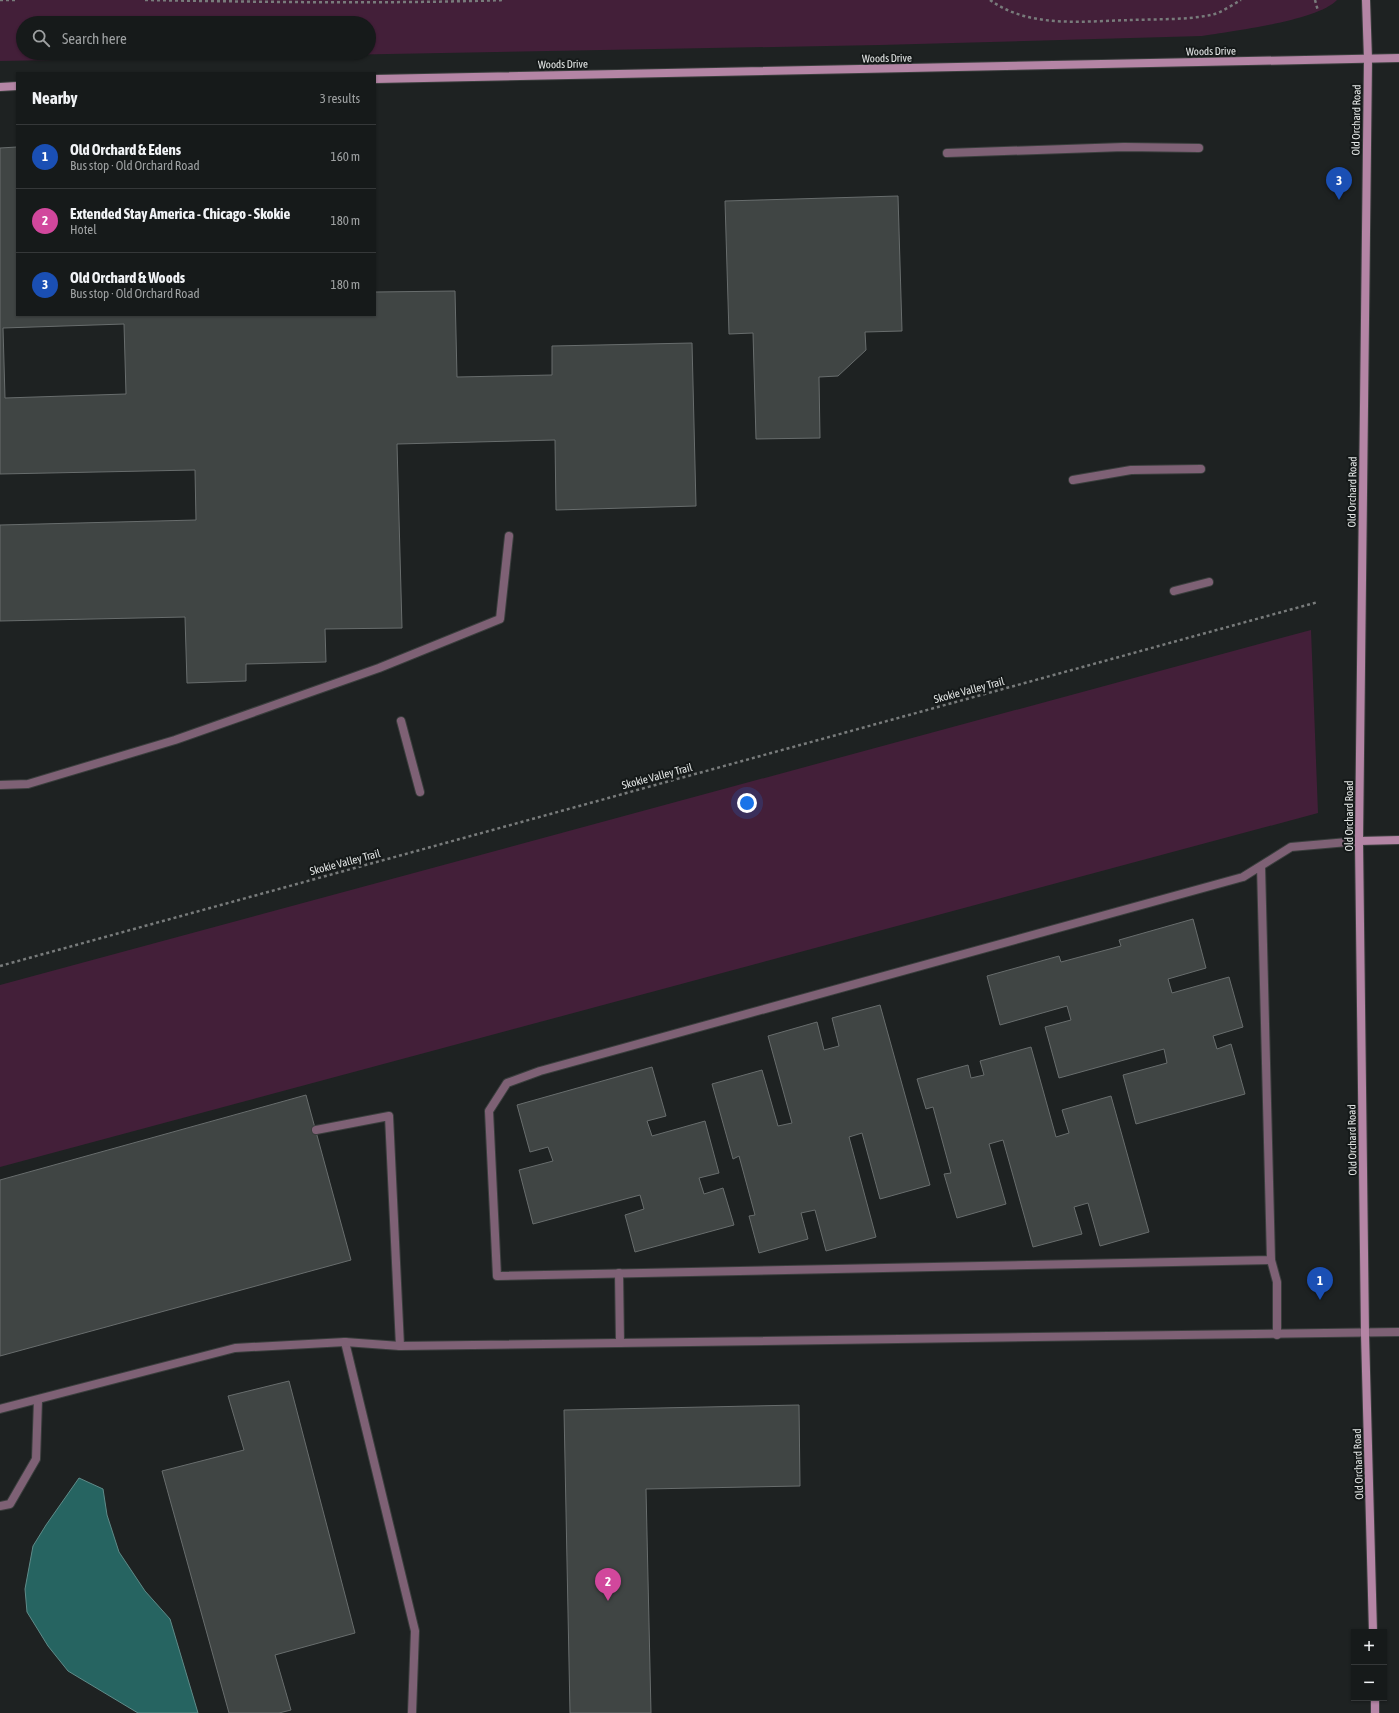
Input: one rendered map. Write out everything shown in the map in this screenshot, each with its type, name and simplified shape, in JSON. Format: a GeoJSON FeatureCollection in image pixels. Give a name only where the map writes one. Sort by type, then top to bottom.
{"type":"FeatureCollection","features":[{"type":"Feature","properties":{"kind":"main road","name":"Old Orchard Road"},"geometry":{"type":"LineString","coordinates":[[1366,0],[1368,59],[1359,841],[1365,1334],[1373,1629]]}},
{"type":"Feature","properties":{"kind":"main road","name":"Woods Drive"},"geometry":{"type":"LineString","coordinates":[[376,79],[1399,58]]}},
{"type":"Feature","properties":{"kind":"main road"},"geometry":{"type":"LineString","coordinates":[[0,87],[16,86]]}},
{"type":"Feature","properties":{"kind":"main road"},"geometry":{"type":"LineString","coordinates":[[1359,841],[1399,840]]}},
{"type":"Feature","properties":{"kind":"main road"},"geometry":{"type":"LineString","coordinates":[[1375,1701],[1375,1713]]}},
{"type":"Feature","properties":{"kind":"lane"},"geometry":{"type":"LineString","coordinates":[[947,153],[1124,147],[1199,148]]}},
{"type":"Feature","properties":{"kind":"lane"},"geometry":{"type":"LineString","coordinates":[[1073,480],[1131,470],[1201,470]]}},
{"type":"Feature","properties":{"kind":"lane"},"geometry":{"type":"LineString","coordinates":[[0,785],[28,784],[175,740],[379,668],[500,619],[509,536]]}},
{"type":"Feature","properties":{"kind":"lane"},"geometry":{"type":"LineString","coordinates":[[1174,591],[1209,582]]}},
{"type":"Feature","properties":{"kind":"lane"},"geometry":{"type":"LineString","coordinates":[[401,721],[420,792]]}},
{"type":"Feature","properties":{"kind":"lane"},"geometry":{"type":"LineString","coordinates":[[1271,1260],[497,1276],[489,1111],[507,1082],[540,1071],[1243,878],[1291,847],[1359,841]]}},
{"type":"Feature","properties":{"kind":"lane"},"geometry":{"type":"LineString","coordinates":[[1261,866],[1271,1260],[1277,1282],[1277,1335]]}},
{"type":"Feature","properties":{"kind":"lane"},"geometry":{"type":"LineString","coordinates":[[316,1130],[389,1116],[400,1346]]}},
{"type":"Feature","properties":{"kind":"lane"},"geometry":{"type":"LineString","coordinates":[[619,1273],[620,1343]]}},
{"type":"Feature","properties":{"kind":"lane"},"geometry":{"type":"LineString","coordinates":[[0,1410],[235,1348],[345,1342],[400,1346],[1365,1334],[1399,1332]]}},
{"type":"Feature","properties":{"kind":"lane"},"geometry":{"type":"LineString","coordinates":[[345,1342],[415,1631],[412,1713]]}},
{"type":"Feature","properties":{"kind":"lane"},"geometry":{"type":"LineString","coordinates":[[0,1506],[10,1504],[36,1459],[38,1400]]}},
{"type":"Feature","properties":{"kind":"path"},"geometry":{"type":"LineString","coordinates":[[0,0],[18,0]]}},
{"type":"Feature","properties":{"kind":"path"},"geometry":{"type":"LineString","coordinates":[[145,0],[452,2],[505,0]]}},
{"type":"Feature","properties":{"kind":"path"},"geometry":{"type":"LineString","coordinates":[[990,0],[998,6],[1023,16],[1056,22],[1169,19],[1212,15],[1241,0]]}},
{"type":"Feature","properties":{"kind":"path"},"geometry":{"type":"LineString","coordinates":[[1315,0],[1318,11]]}},
{"type":"Feature","properties":{"kind":"path","name":"Skokie Valley Trail"},"geometry":{"type":"LineString","coordinates":[[0,966],[1318,602]]}},
{"type":"Feature","properties":{"kind":"shaded area"},"geometry":{"type":"Polygon","coordinates":[[[0,0],[1337,0],[1327,7],[1312,14],[1253,28],[1202,36],[880,45],[376,54],[376,16],[16,16],[16,60],[55,60],[0,61],[0,0]]]}},
{"type":"Feature","properties":{"kind":"shaded area"},"geometry":{"type":"Polygon","coordinates":[[[1311,630],[1318,813],[0,1167],[0,985],[1311,630]]]}},
{"type":"Feature","properties":{"kind":"water"},"geometry":{"type":"Polygon","coordinates":[[[79,1478],[103,1489],[107,1515],[119,1552],[145,1591],[170,1619],[198,1713],[138,1713],[68,1671],[48,1646],[27,1612],[25,1589],[33,1546],[79,1478]]]}},
{"type":"Feature","properties":{"kind":"building"},"geometry":{"type":"Polygon","coordinates":[[[16,147],[16,316],[376,316],[376,292],[455,291],[457,377],[552,375],[552,346],[692,343],[696,506],[556,510],[555,440],[397,444],[402,628],[325,629],[326,662],[246,664],[246,681],[187,683],[185,617],[0,621],[0,525],[196,520],[195,470],[0,474],[0,148],[16,147]],[[124,324],[3,328],[5,398],[126,394],[124,324]]]}},
{"type":"Feature","properties":{"kind":"building"},"geometry":{"type":"Polygon","coordinates":[[[898,196],[902,331],[865,332],[866,350],[838,376],[819,377],[820,438],[756,439],[753,333],[729,334],[725,201],[898,196]]]}},
{"type":"Feature","properties":{"kind":"building"},"geometry":{"type":"Polygon","coordinates":[[[1193,919],[1206,968],[1168,979],[1172,993],[1229,977],[1243,1027],[1213,1036],[1217,1049],[1231,1044],[1245,1094],[1136,1124],[1123,1075],[1167,1063],[1164,1049],[1059,1078],[1045,1027],[1071,1020],[1067,1006],[1000,1025],[987,976],[1059,956],[1061,962],[1121,946],[1119,940],[1193,919]]]}},
{"type":"Feature","properties":{"kind":"building"},"geometry":{"type":"Polygon","coordinates":[[[880,1005],[930,1185],[880,1199],[862,1133],[849,1137],[876,1237],[826,1251],[815,1210],[801,1213],[808,1239],[759,1253],[749,1216],[755,1215],[739,1156],[733,1159],[712,1084],[762,1070],[778,1126],[792,1123],[768,1036],[817,1022],[824,1050],[839,1046],[832,1018],[880,1005]]]}},
{"type":"Feature","properties":{"kind":"building"},"geometry":{"type":"Polygon","coordinates":[[[1031,1047],[1056,1137],[1069,1133],[1062,1110],[1111,1096],[1149,1232],[1100,1246],[1088,1203],[1074,1207],[1082,1234],[1033,1247],[1003,1140],[989,1144],[1006,1204],[957,1218],[944,1174],[951,1173],[933,1107],[926,1109],[917,1079],[968,1065],[971,1078],[984,1075],[980,1061],[1031,1047]]]}},
{"type":"Feature","properties":{"kind":"building"},"geometry":{"type":"Polygon","coordinates":[[[652,1067],[666,1116],[647,1121],[652,1136],[705,1121],[719,1173],[699,1178],[704,1194],[723,1188],[734,1225],[635,1252],[625,1215],[644,1209],[640,1195],[533,1224],[519,1170],[553,1161],[548,1147],[530,1152],[517,1105],[652,1067]]]}},
{"type":"Feature","properties":{"kind":"building"},"geometry":{"type":"Polygon","coordinates":[[[306,1095],[351,1260],[0,1356],[0,1180],[306,1095]]]}},
{"type":"Feature","properties":{"kind":"building"},"geometry":{"type":"Polygon","coordinates":[[[289,1381],[355,1633],[275,1655],[291,1710],[279,1713],[229,1713],[162,1471],[244,1450],[228,1396],[289,1381]]]}},
{"type":"Feature","properties":{"kind":"building"},"geometry":{"type":"Polygon","coordinates":[[[799,1405],[800,1486],[646,1489],[651,1713],[570,1713],[564,1410],[799,1405]]]}},
{"type":"Feature","properties":{"kind":"place","name":"Old Orchard & Woods"},"geometry":{"type":"Point","coordinates":[1339,200]}},
{"type":"Feature","properties":{"kind":"place","name":"Old Orchard & Edens"},"geometry":{"type":"Point","coordinates":[1320,1300]}},
{"type":"Feature","properties":{"kind":"place","name":"Extended Stay America - Chicago - Skokie"},"geometry":{"type":"Point","coordinates":[608,1601]}}]}
